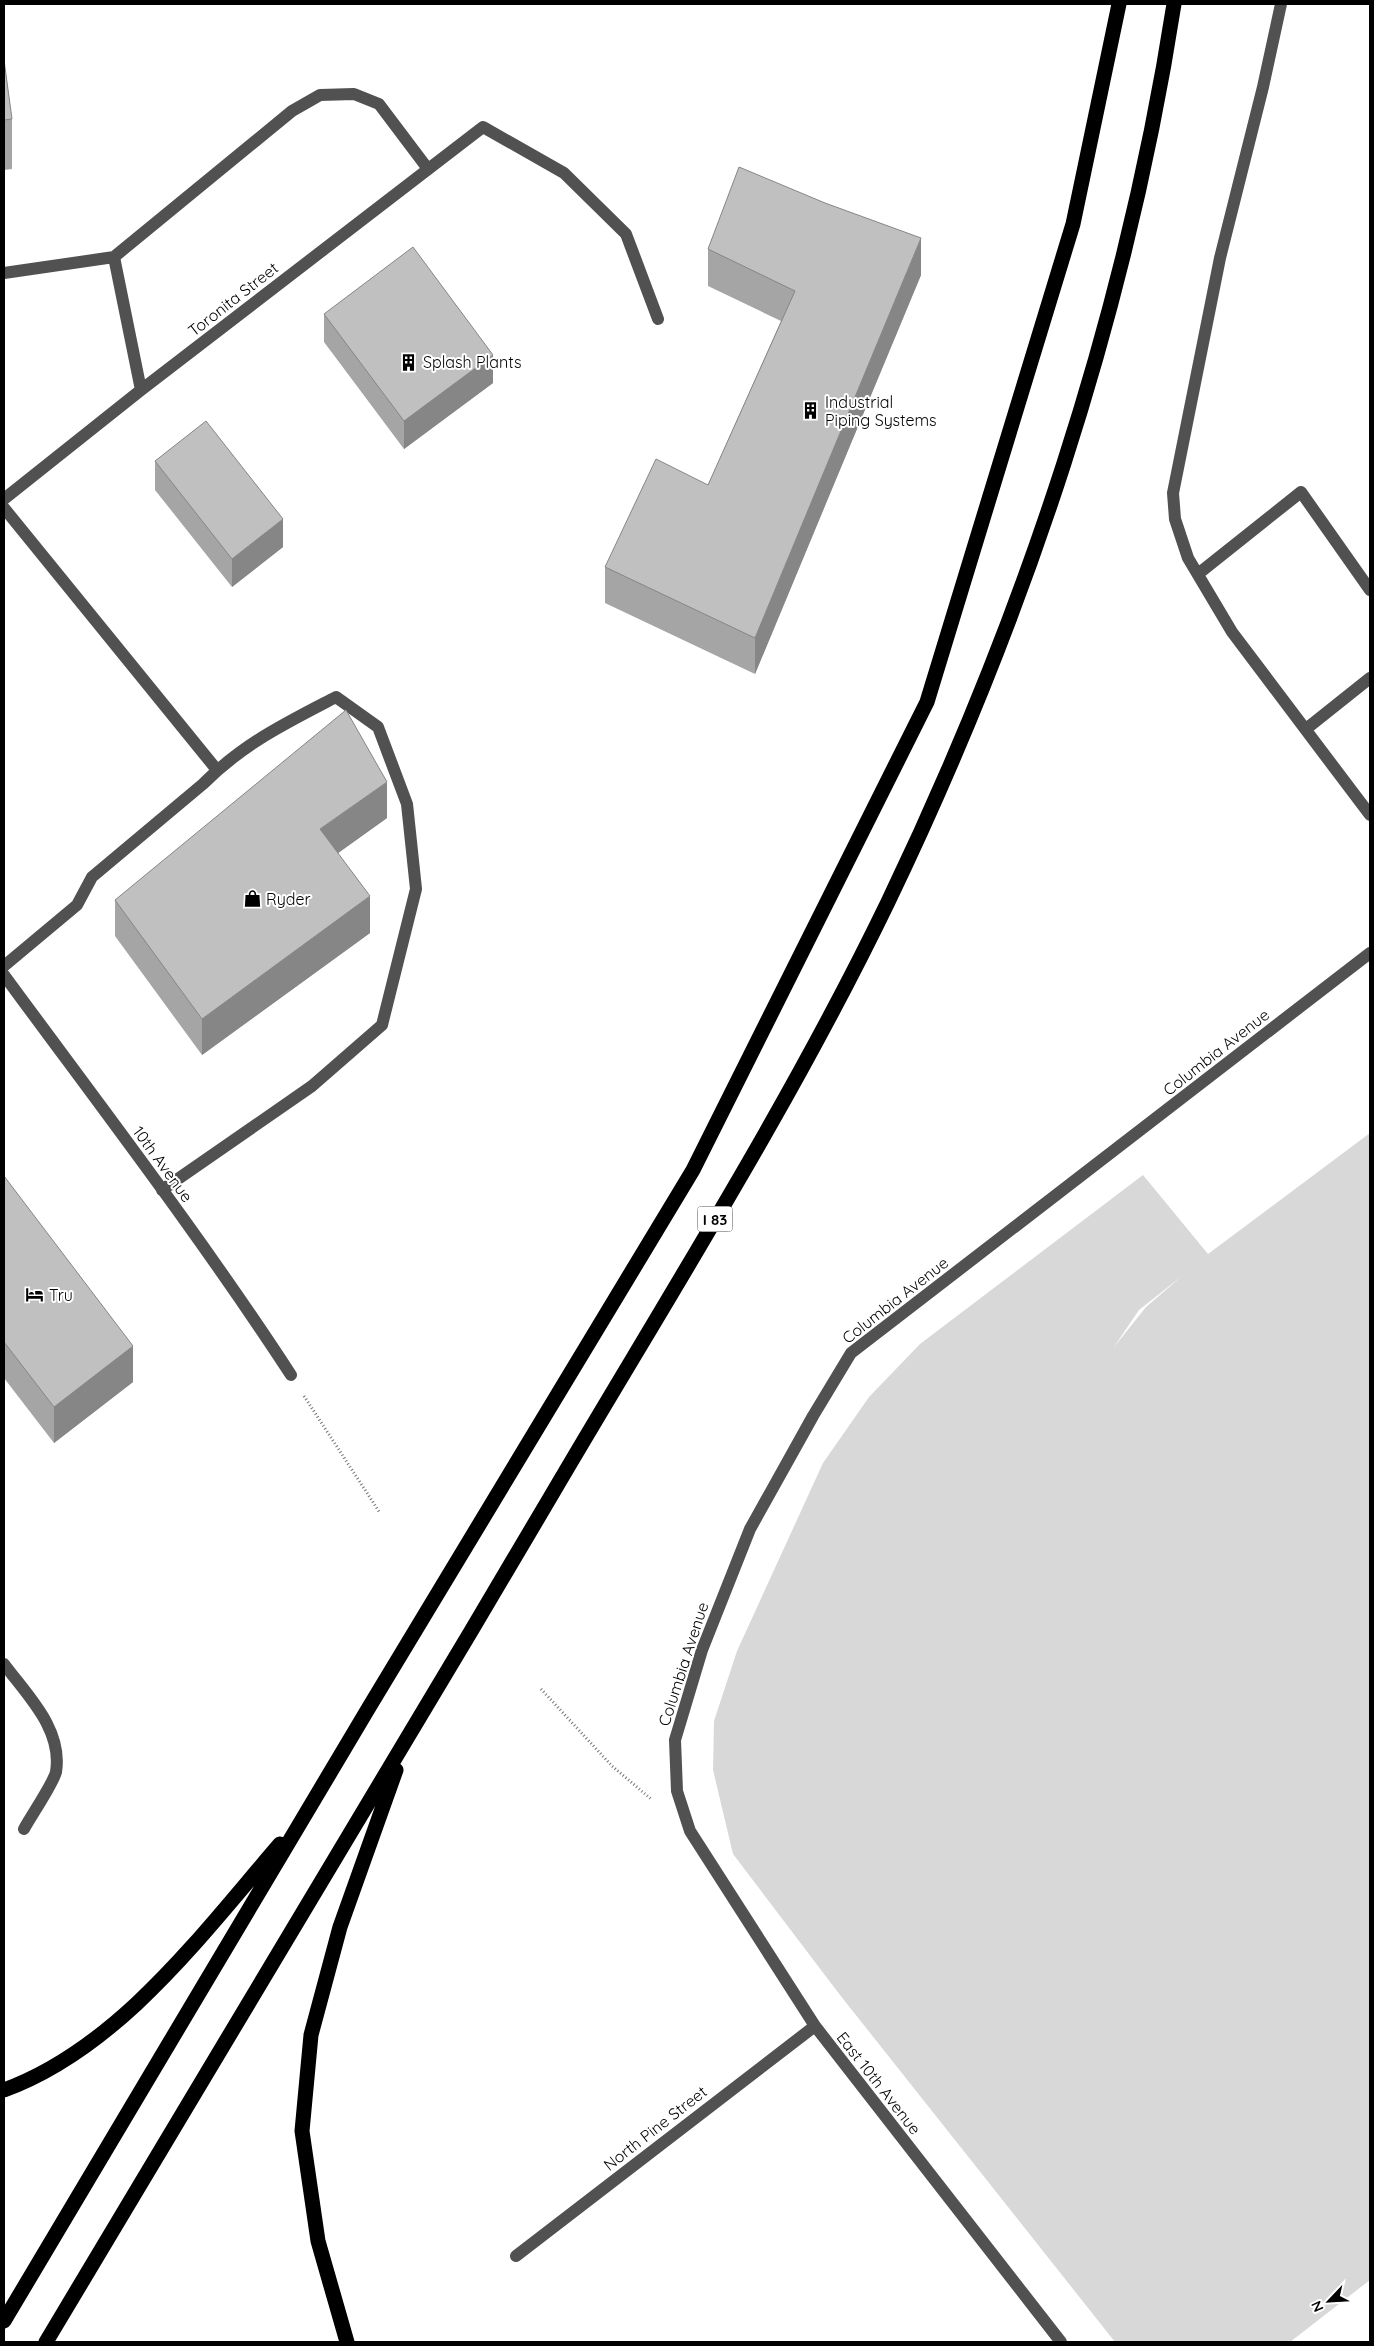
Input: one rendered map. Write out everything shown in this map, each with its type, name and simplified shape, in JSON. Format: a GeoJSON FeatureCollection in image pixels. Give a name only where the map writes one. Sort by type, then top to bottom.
{"type":"FeatureCollection","features":[{"type":"Feature","properties":{"kind":"highway","name":"I 83"},"geometry":{"type":"LineString","coordinates":[[4,2320],[693,1170],[927,702],[1073,224],[1119,4]]}},
{"type":"Feature","properties":{"kind":"highway","name":"I 83"},"geometry":{"type":"LineString","coordinates":[[46,2342],[408,1739],[767,1130],[828,1019],[888,902],[946,773],[995,654],[1028,565],[1076,424],[1135,202],[1166,53],[1174,4]]}},
{"type":"Feature","properties":{"kind":"highway"},"geometry":{"type":"LineString","coordinates":[[347,2342],[318,2241],[302,2131],[311,2035],[340,1927],[408,1739]]}},
{"type":"Feature","properties":{"kind":"highway"},"geometry":{"type":"LineString","coordinates":[[4,2090],[25,2082],[95,2040],[164,1979],[307,1813]]}},
{"type":"Feature","properties":{"kind":"street"},"geometry":{"type":"LineString","coordinates":[[1281,4],[1263,87],[1220,258],[1173,493],[1175,519],[1188,558],[1232,632],[1370,816]]}},
{"type":"Feature","properties":{"kind":"street"},"geometry":{"type":"LineString","coordinates":[[4,273],[114,258],[292,111],[320,95],[354,94],[379,104],[428,169]]}},
{"type":"Feature","properties":{"kind":"street","name":"Toronita Street"},"geometry":{"type":"LineString","coordinates":[[4,499],[483,127],[564,173],[626,234],[658,319]]}},
{"type":"Feature","properties":{"kind":"street"},"geometry":{"type":"LineString","coordinates":[[114,258],[142,390]]}},
{"type":"Feature","properties":{"kind":"street"},"geometry":{"type":"LineString","coordinates":[[1198,574],[1301,492],[1370,590]]}},
{"type":"Feature","properties":{"kind":"street"},"geometry":{"type":"LineString","coordinates":[[4,508],[217,770]]}},
{"type":"Feature","properties":{"kind":"street"},"geometry":{"type":"LineString","coordinates":[[1306,729],[1370,678]]}},
{"type":"Feature","properties":{"kind":"street"},"geometry":{"type":"LineString","coordinates":[[4,966],[77,905],[92,877],[203,784],[217,770],[262,735],[336,697],[378,727],[407,804],[416,890],[382,1026],[312,1086],[162,1190]]}},
{"type":"Feature","properties":{"kind":"street","name":"Columbia Avenue"},"geometry":{"type":"LineString","coordinates":[[690,1831],[677,1791],[675,1740],[702,1650],[750,1529],[813,1416],[851,1353],[1370,953]]}},
{"type":"Feature","properties":{"kind":"street","name":"10th Avenue"},"geometry":{"type":"LineString","coordinates":[[4,975],[250,1312],[291,1375]]}},
{"type":"Feature","properties":{"kind":"street"},"geometry":{"type":"LineString","coordinates":[[4,1664],[42,1714],[56,1742],[56,1773],[24,1829]]}},
{"type":"Feature","properties":{"kind":"street","name":"East 10th Avenue"},"geometry":{"type":"LineString","coordinates":[[690,1831],[815,2026],[1061,2342]]}},
{"type":"Feature","properties":{"kind":"street","name":"North Pine Street"},"geometry":{"type":"LineString","coordinates":[[516,2256],[815,2026]]}},
{"type":"Feature","properties":{"kind":"path"},"geometry":{"type":"LineString","coordinates":[[291,1375],[380,1513]]}},
{"type":"Feature","properties":{"kind":"path"},"geometry":{"type":"LineString","coordinates":[[541,1689],[612,1766],[654,1802]]}},
{"type":"Feature","properties":{"kind":"shaded area"},"geometry":{"type":"Polygon","coordinates":[[[1370,1133],[1370,2280],[1290,2342],[1115,2342],[840,1995],[733,1854],[713,1770],[714,1721],[737,1651],[823,1463],[869,1397],[920,1344],[1143,1175],[1208,1254],[1370,1133]],[[1182,1276],[1139,1310],[1114,1347],[1146,1307],[1182,1276]]]}},
{"type":"Feature","properties":{"kind":"building"},"geometry":{"type":"Polygon","coordinates":[[[4,60],[12,119],[4,120],[4,60]]]}},
{"type":"Feature","properties":{"kind":"building","name":"Industrial Piping Systems"},"geometry":{"type":"Polygon","coordinates":[[[739,167],[825,203],[921,238],[755,638],[605,567],[656,459],[708,485],[795,291],[708,249],[739,167]]]}},
{"type":"Feature","properties":{"kind":"building","name":"Splash Plants"},"geometry":{"type":"Polygon","coordinates":[[[413,247],[493,355],[404,421],[324,314],[413,247]]]}},
{"type":"Feature","properties":{"kind":"building"},"geometry":{"type":"Polygon","coordinates":[[[206,421],[283,519],[232,559],[155,461],[206,421]]]}},
{"type":"Feature","properties":{"kind":"building","name":"Ryder"},"geometry":{"type":"Polygon","coordinates":[[[346,710],[387,782],[320,829],[370,896],[202,1019],[115,900],[346,710]]]}},
{"type":"Feature","properties":{"kind":"building","name":"Tru"},"geometry":{"type":"Polygon","coordinates":[[[4,1176],[133,1346],[54,1407],[4,1342],[4,1176]]]}},
{"type":"Feature","properties":{"kind":"place","name":"Splash Plants"},"geometry":{"type":"Point","coordinates":[409,362]}},
{"type":"Feature","properties":{"kind":"place","name":"Industrial Piping Systems"},"geometry":{"type":"Point","coordinates":[811,411]}},
{"type":"Feature","properties":{"kind":"place","name":"Ryder"},"geometry":{"type":"Point","coordinates":[252,899]}},
{"type":"Feature","properties":{"kind":"place","name":"Tru"},"geometry":{"type":"Point","coordinates":[35,1295]}}]}
